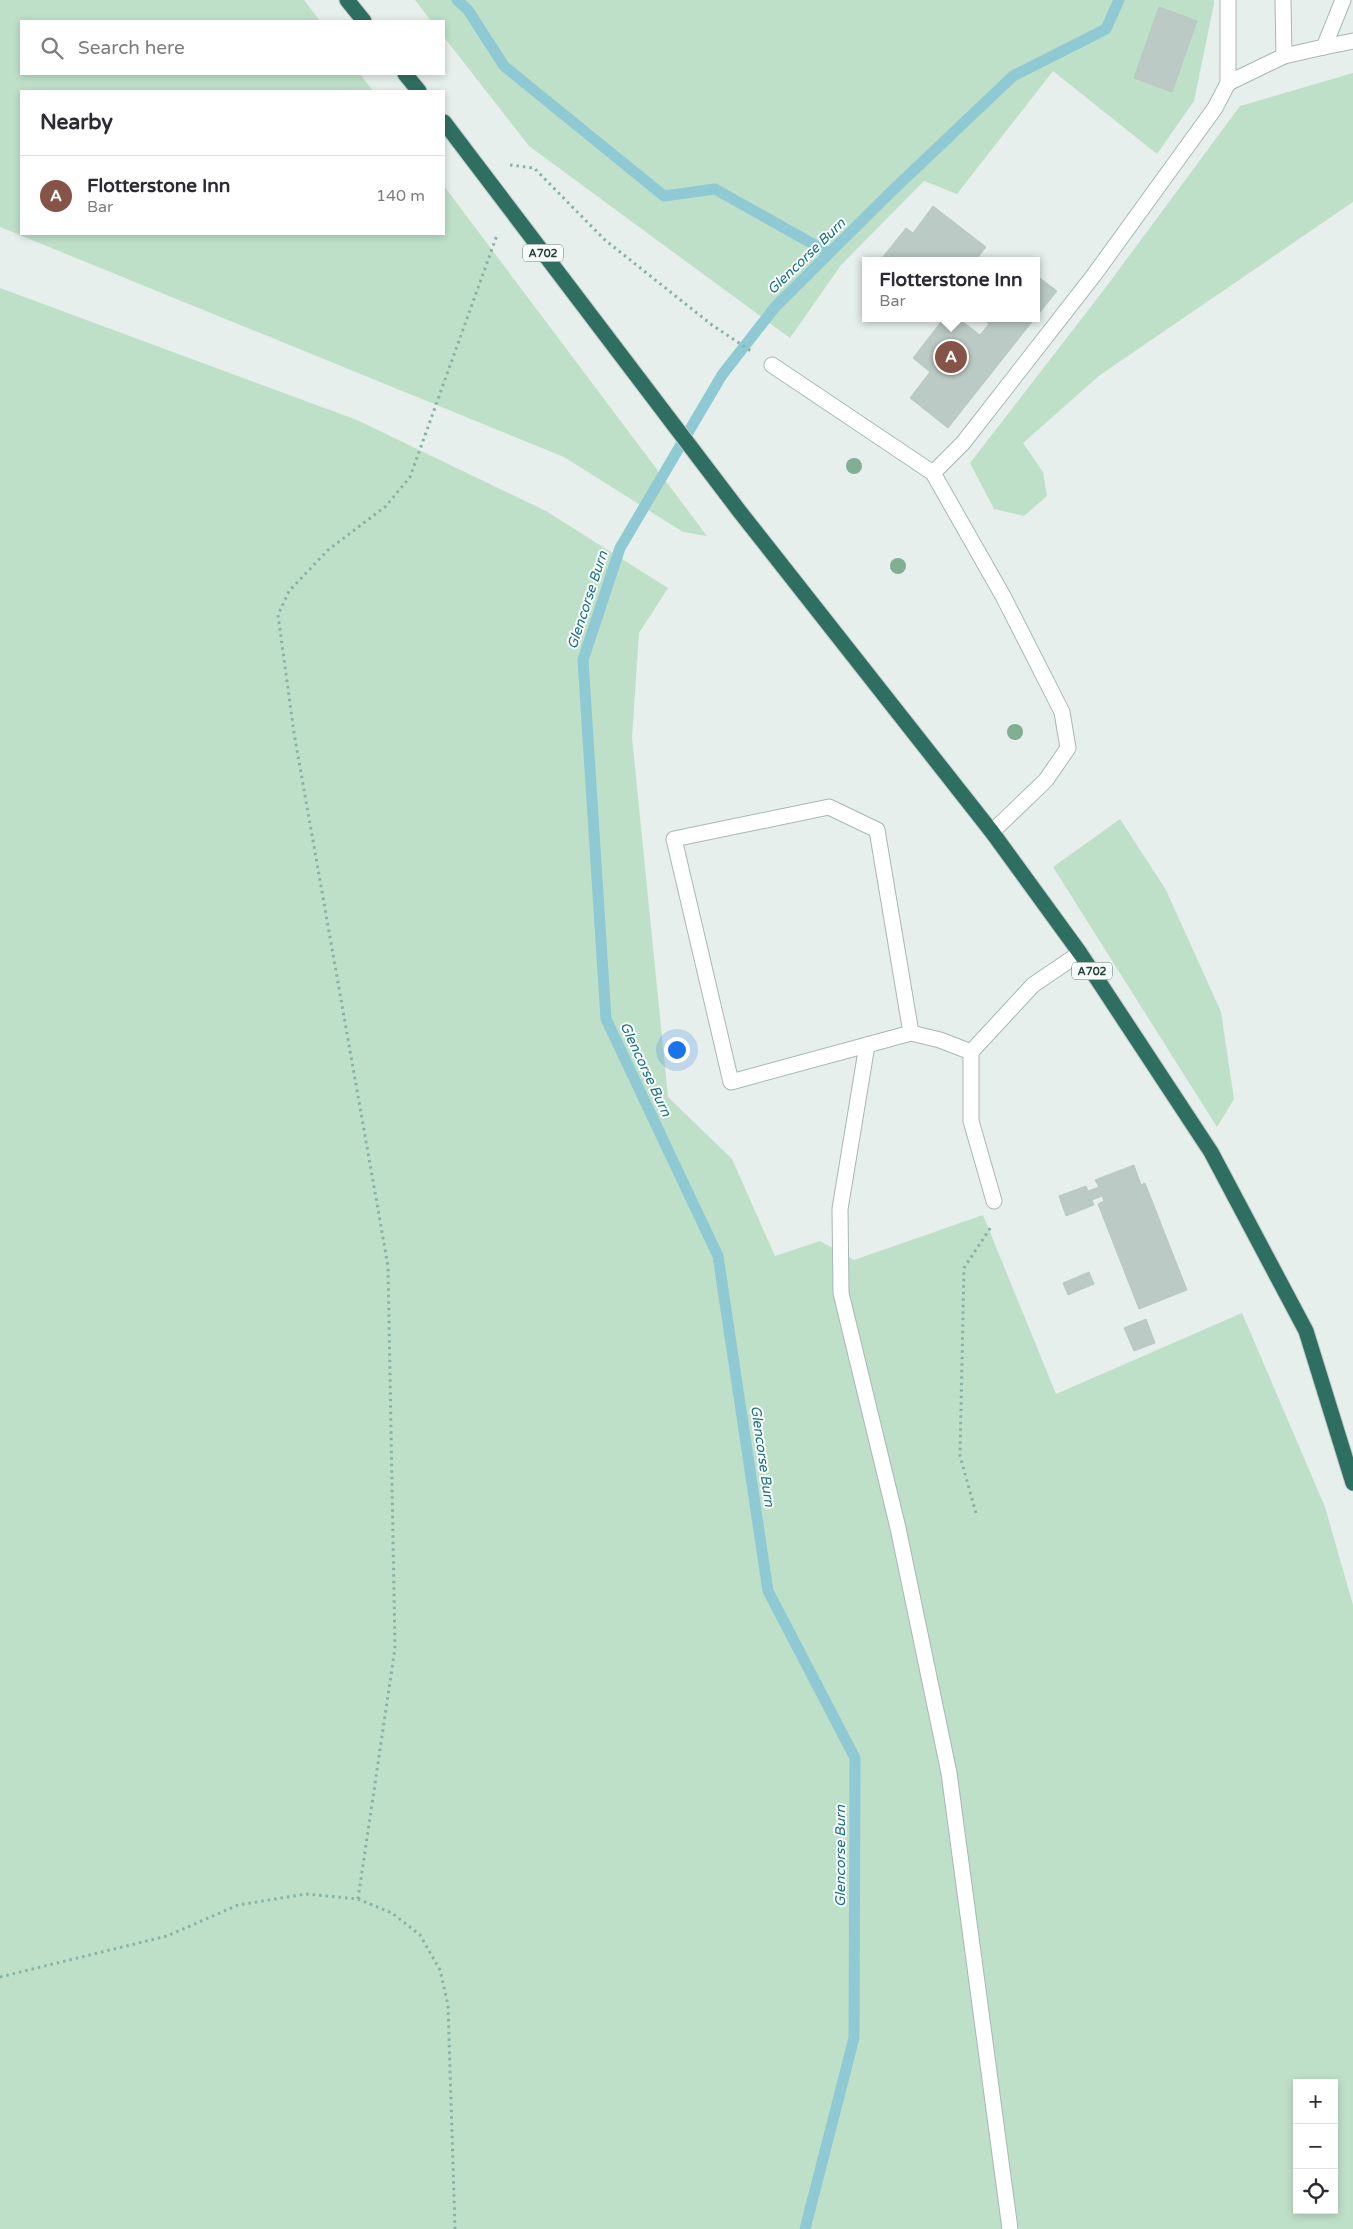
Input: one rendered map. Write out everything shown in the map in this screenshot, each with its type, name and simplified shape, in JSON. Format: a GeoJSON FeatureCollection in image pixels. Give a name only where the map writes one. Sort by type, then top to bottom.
{"type":"FeatureCollection","features":[{"type":"Feature","properties":{"kind":"highway"},"geometry":{"type":"LineString","coordinates":[[347,0],[363,20]]}},
{"type":"Feature","properties":{"kind":"highway"},"geometry":{"type":"LineString","coordinates":[[407,75],[418,90]]}},
{"type":"Feature","properties":{"kind":"highway","name":"A702"},"geometry":{"type":"LineString","coordinates":[[445,123],[740,512],[992,832],[1080,953],[1211,1152],[1306,1331],[1353,1483]]}},
{"type":"Feature","properties":{"kind":"lane"},"geometry":{"type":"LineString","coordinates":[[933,473],[963,443],[1094,275],[1214,108],[1228,84],[1228,0]]}},
{"type":"Feature","properties":{"kind":"lane"},"geometry":{"type":"LineString","coordinates":[[1283,0],[1284,56]]}},
{"type":"Feature","properties":{"kind":"lane"},"geometry":{"type":"LineString","coordinates":[[1324,47],[1342,0]]}},
{"type":"Feature","properties":{"kind":"lane"},"geometry":{"type":"LineString","coordinates":[[1228,84],[1284,56],[1353,42]]}},
{"type":"Feature","properties":{"kind":"lane"},"geometry":{"type":"LineString","coordinates":[[772,365],[933,473],[1003,596],[1062,712],[1068,748],[1046,780],[992,832]]}},
{"type":"Feature","properties":{"kind":"lane"},"geometry":{"type":"LineString","coordinates":[[911,1033],[877,830],[829,807],[674,839],[732,1082],[911,1033],[940,1040],[970,1052]]}},
{"type":"Feature","properties":{"kind":"lane"},"geometry":{"type":"LineString","coordinates":[[994,1201],[971,1121],[970,1052],[1034,985],[1080,953]]}},
{"type":"Feature","properties":{"kind":"lane"},"geometry":{"type":"LineString","coordinates":[[867,1045],[840,1209],[842,1293],[898,1528],[948,1773],[1010,2229]]}},
{"type":"Feature","properties":{"kind":"path"},"geometry":{"type":"LineString","coordinates":[[475,162],[534,168],[604,240],[712,325],[772,365]]}},
{"type":"Feature","properties":{"kind":"path"},"geometry":{"type":"LineString","coordinates":[[358,1899],[395,1648],[388,1266],[294,733],[278,615],[289,591],[328,550],[386,506],[410,477],[508,206]]}},
{"type":"Feature","properties":{"kind":"path"},"geometry":{"type":"LineString","coordinates":[[976,1513],[960,1456],[964,1268],[988,1229],[995,1223]]}},
{"type":"Feature","properties":{"kind":"path"},"geometry":{"type":"LineString","coordinates":[[0,1978],[167,1936],[238,1905],[306,1894],[358,1899],[392,1913],[420,1935],[440,1970],[448,2005],[456,2229]]}},
{"type":"Feature","properties":{"kind":"green space"},"geometry":{"type":"Polygon","coordinates":[[[0,0],[304,0],[319,20],[20,20],[20,75],[361,75],[372,90],[20,90],[20,235],[445,235],[445,187],[707,536],[683,532],[564,457],[0,227],[0,0]]]}},
{"type":"Feature","properties":{"kind":"green space"},"geometry":{"type":"Polygon","coordinates":[[[415,0],[1214,0],[1194,101],[1157,154],[1053,71],[957,194],[924,181],[841,265],[790,338],[529,146],[445,38],[445,20],[430,20],[415,0]]]}},
{"type":"Feature","properties":{"kind":"green space"},"geometry":{"type":"Polygon","coordinates":[[[1353,73],[1353,202],[1100,375],[1023,443],[1043,472],[1047,496],[1024,516],[994,509],[970,463],[1106,287],[1240,106],[1353,73]]]}},
{"type":"Feature","properties":{"kind":"green space"},"geometry":{"type":"Polygon","coordinates":[[[0,288],[357,420],[546,511],[668,588],[639,633],[632,737],[668,1097],[732,1159],[775,1256],[820,1241],[854,1260],[983,1215],[1056,1394],[1242,1313],[1325,1507],[1353,1605],[1353,2229],[0,2229],[0,288]]]}},
{"type":"Feature","properties":{"kind":"green space"},"geometry":{"type":"Polygon","coordinates":[[[1120,819],[1166,890],[1221,1012],[1234,1099],[1217,1127],[1053,867],[1120,819]]]}},
{"type":"Feature","properties":{"kind":"building"},"geometry":{"type":"Polygon","coordinates":[[[1159,7],[1197,21],[1172,92],[1134,78],[1159,7]]]}},
{"type":"Feature","properties":{"kind":"building"},"geometry":{"type":"Polygon","coordinates":[[[933,206],[986,247],[978,257],[883,257],[906,228],[913,233],[933,206]]]}},
{"type":"Feature","properties":{"kind":"building"},"geometry":{"type":"Polygon","coordinates":[[[1040,278],[1057,291],[1040,312],[1040,278]]]}},
{"type":"Feature","properties":{"kind":"building"},"geometry":{"type":"Polygon","coordinates":[[[941,322],[963,322],[980,335],[989,324],[987,322],[1032,322],[948,428],[910,398],[930,372],[913,358],[941,322]]]}},
{"type":"Feature","properties":{"kind":"building"},"geometry":{"type":"Polygon","coordinates":[[[1134,1165],[1141,1185],[1145,1183],[1187,1290],[1139,1309],[1098,1204],[1104,1201],[1102,1196],[1092,1200],[1094,1205],[1066,1216],[1059,1196],[1086,1186],[1088,1191],[1099,1187],[1095,1180],[1134,1165]]]}},
{"type":"Feature","properties":{"kind":"building"},"geometry":{"type":"Polygon","coordinates":[[[1089,1272],[1094,1284],[1068,1295],[1063,1283],[1089,1272]]]}},
{"type":"Feature","properties":{"kind":"building"},"geometry":{"type":"Polygon","coordinates":[[[1146,1319],[1155,1343],[1134,1351],[1124,1328],[1146,1319]]]}},
{"type":"Feature","properties":{"kind":"waterway"},"geometry":{"type":"LineString","coordinates":[[457,0],[468,10],[504,66],[664,196],[715,189],[829,253]]}},
{"type":"Feature","properties":{"kind":"waterway","name":"Glencorse Burn"},"geometry":{"type":"LineString","coordinates":[[805,2229],[854,2038],[855,1758],[768,1591],[718,1256],[606,1019],[583,660],[620,548],[722,375],[775,307],[893,190],[1013,76],[1106,29],[1119,0]]}},
{"type":"Feature","properties":{"kind":"place","name":"Flotterstone Inn"},"geometry":{"type":"Point","coordinates":[951,357]}}]}
